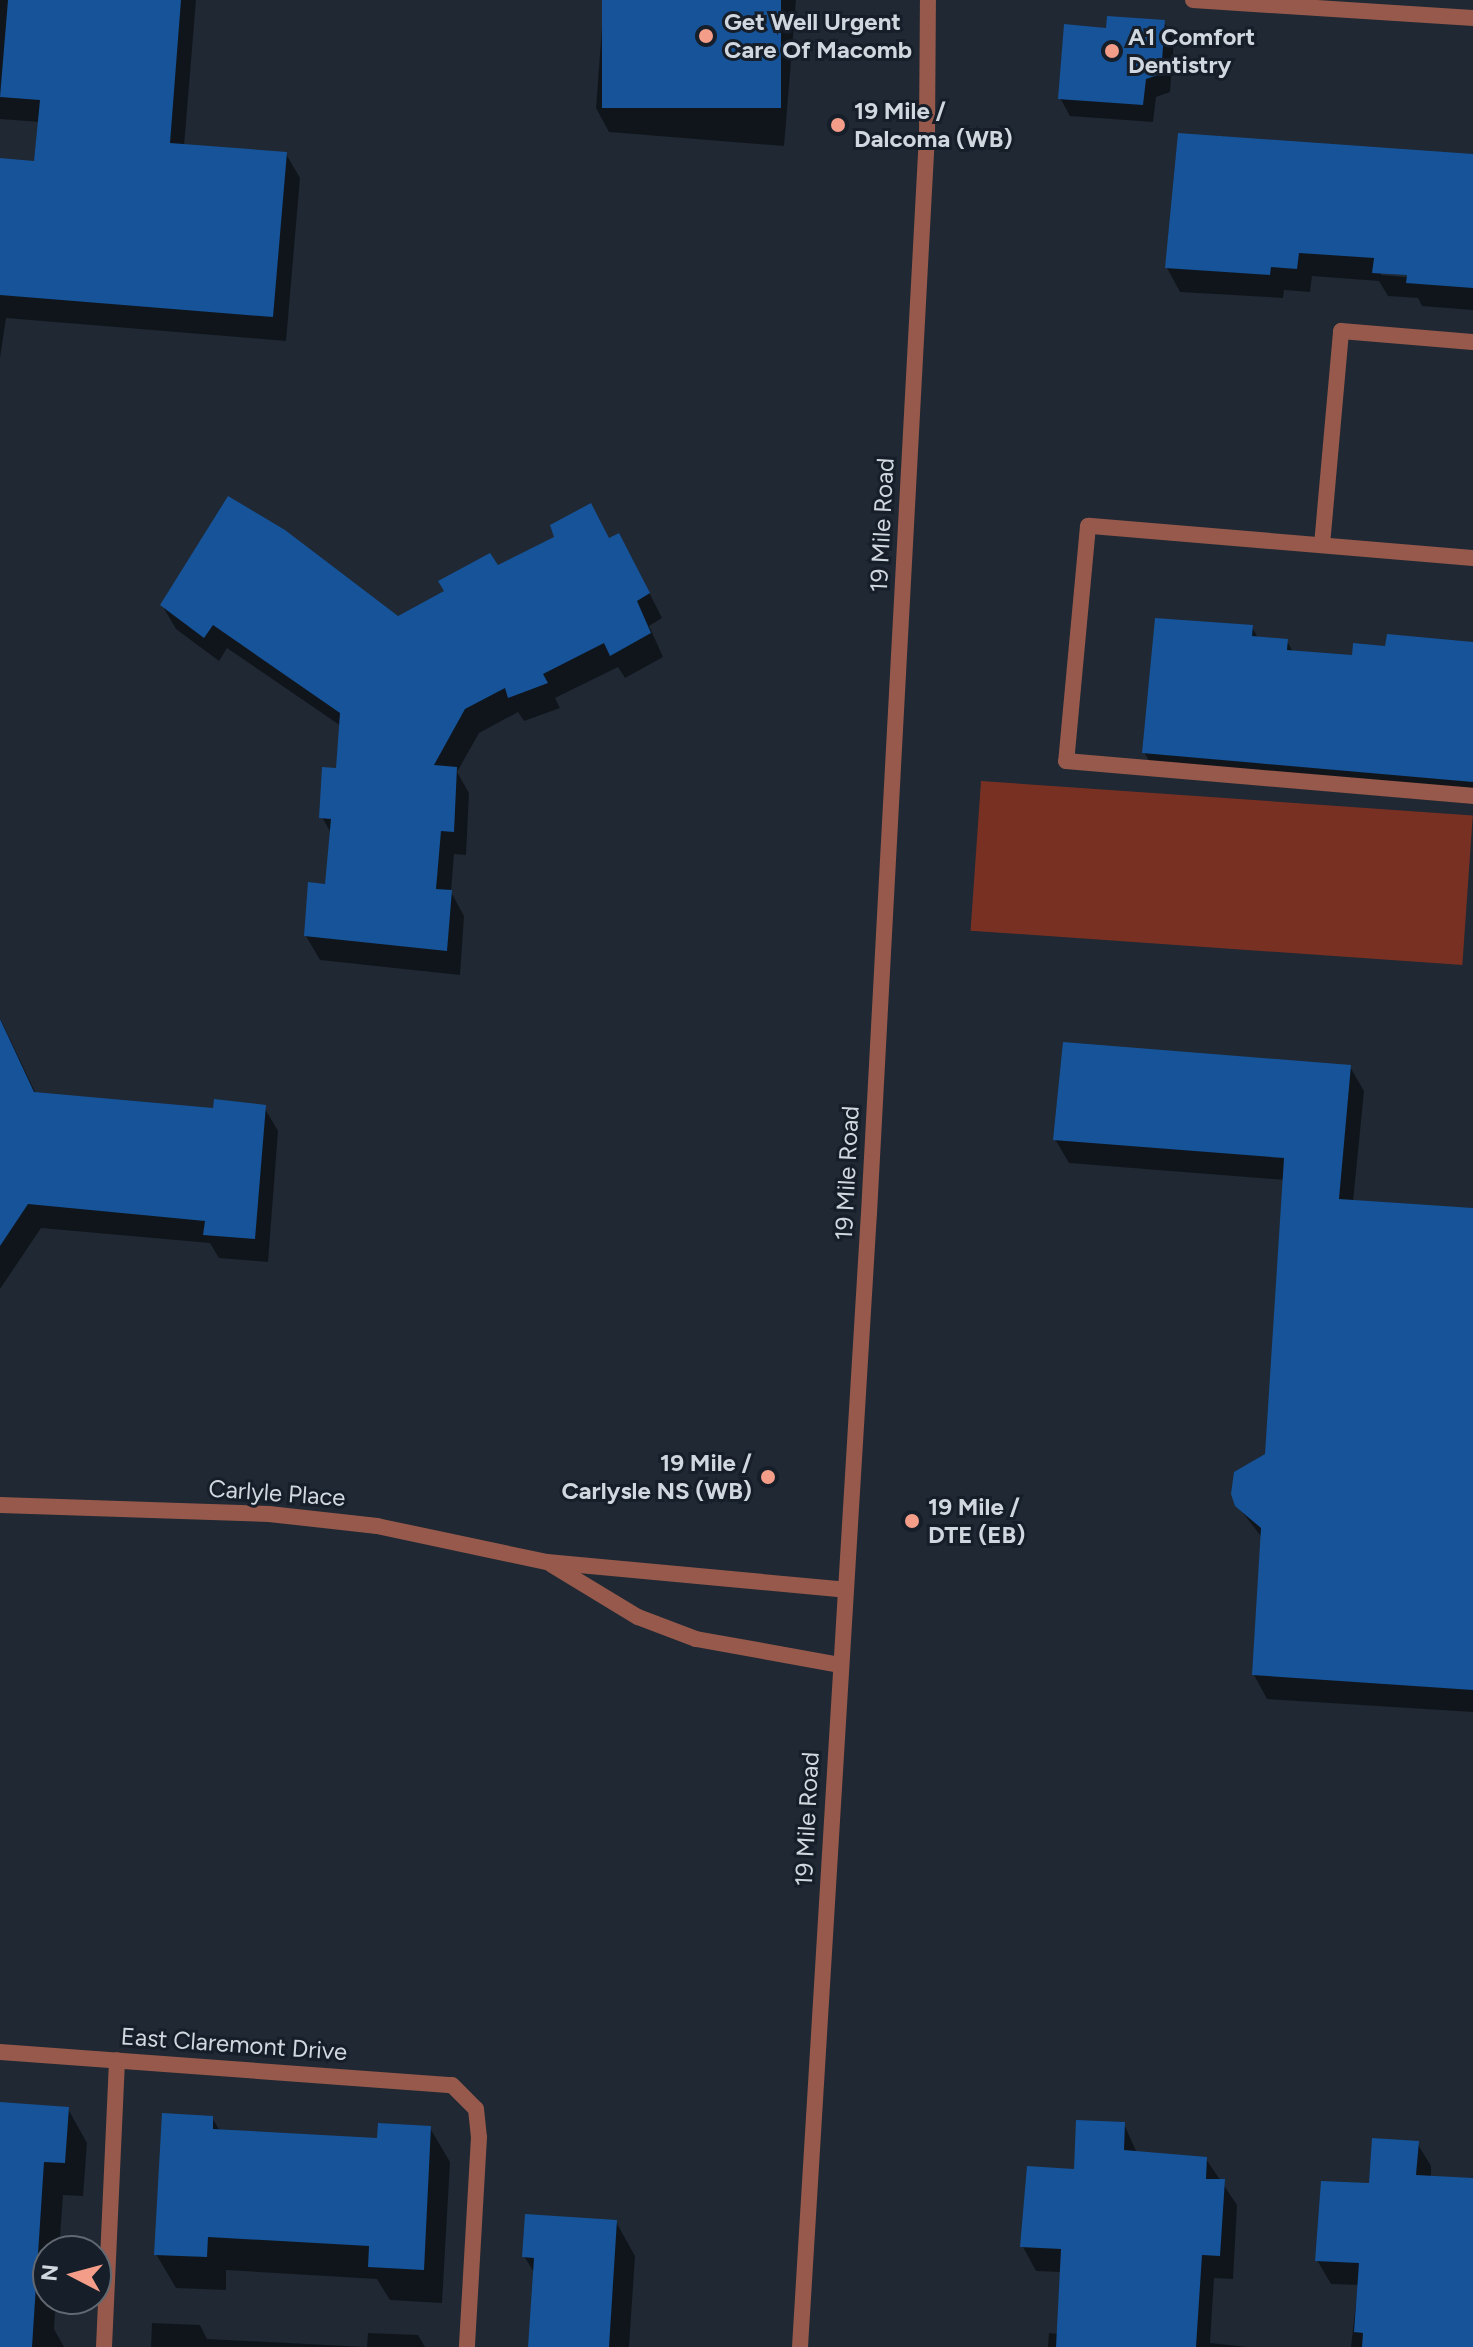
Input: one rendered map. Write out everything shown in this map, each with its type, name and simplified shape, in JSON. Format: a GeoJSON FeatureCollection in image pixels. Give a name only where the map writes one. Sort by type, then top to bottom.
{"type":"FeatureCollection","features":[{"type":"Feature","properties":{"kind":"street","name":"19 Mile Road"},"geometry":{"type":"LineString","coordinates":[[800,2347],[846,1590],[920,260],[928,0]]}},
{"type":"Feature","properties":{"kind":"street"},"geometry":{"type":"LineString","coordinates":[[1193,0],[1473,18]]}},
{"type":"Feature","properties":{"kind":"street"},"geometry":{"type":"LineString","coordinates":[[1322,545],[1341,331],[1473,342]]}},
{"type":"Feature","properties":{"kind":"street"},"geometry":{"type":"LineString","coordinates":[[1473,558],[1088,526],[1066,761],[1473,796]]}},
{"type":"Feature","properties":{"kind":"street","name":"Carlyle Place"},"geometry":{"type":"LineString","coordinates":[[0,1505],[269,1514],[377,1526],[547,1562],[846,1590]]}},
{"type":"Feature","properties":{"kind":"street","name":"Carlyle Place"},"geometry":{"type":"LineString","coordinates":[[547,1562],[638,1617],[696,1639],[841,1665]]}},
{"type":"Feature","properties":{"kind":"street","name":"East Claremont Drive"},"geometry":{"type":"LineString","coordinates":[[0,2052],[438,2081],[462,2092],[476,2109],[479,2137],[467,2347]]}},
{"type":"Feature","properties":{"kind":"street"},"geometry":{"type":"LineString","coordinates":[[104,2347],[117,2060]]}},
{"type":"Feature","properties":{"kind":"shaded area"},"geometry":{"type":"Polygon","coordinates":[[[981,781],[1473,815],[1462,965],[971,931],[981,781]]]}},
{"type":"Feature","properties":{"kind":"building"},"geometry":{"type":"Polygon","coordinates":[[[8,0],[181,0],[170,143],[287,152],[273,317],[0,295],[0,158],[34,161],[40,100],[0,97],[8,0]]]}},
{"type":"Feature","properties":{"kind":"building"},"geometry":{"type":"Polygon","coordinates":[[[602,0],[781,0],[781,108],[602,108],[602,0]]]}},
{"type":"Feature","properties":{"kind":"building","name":"A1 Comfort Dentistry"},"geometry":{"type":"Polygon","coordinates":[[[1107,16],[1165,20],[1161,74],[1146,79],[1143,105],[1058,99],[1064,24],[1106,28],[1107,16]]]}},
{"type":"Feature","properties":{"kind":"building"},"geometry":{"type":"Polygon","coordinates":[[[1178,133],[1473,154],[1473,288],[1406,283],[1407,275],[1372,273],[1374,258],[1299,253],[1297,269],[1271,267],[1270,275],[1165,268],[1178,133]]]}},
{"type":"Feature","properties":{"kind":"building"},"geometry":{"type":"Polygon","coordinates":[[[228,496],[285,530],[398,616],[444,591],[438,581],[490,553],[498,565],[554,537],[550,525],[591,503],[609,538],[619,533],[650,593],[637,601],[651,633],[610,656],[604,643],[543,674],[548,683],[508,698],[505,688],[465,709],[434,765],[457,767],[454,832],[441,831],[436,889],[452,890],[447,951],[304,936],[308,882],[325,884],[331,819],[319,818],[322,767],[336,768],[340,713],[213,625],[204,638],[160,605],[228,496]]]}},
{"type":"Feature","properties":{"kind":"building"},"geometry":{"type":"Polygon","coordinates":[[[1155,618],[1253,625],[1252,636],[1288,639],[1287,650],[1352,655],[1353,643],[1385,646],[1387,634],[1473,642],[1473,782],[1142,753],[1155,618]]]}},
{"type":"Feature","properties":{"kind":"building"},"geometry":{"type":"Polygon","coordinates":[[[0,1019],[34,1092],[213,1108],[214,1099],[266,1105],[255,1239],[203,1235],[205,1221],[28,1204],[0,1246],[0,1019]]]}},
{"type":"Feature","properties":{"kind":"building"},"geometry":{"type":"Polygon","coordinates":[[[1063,1042],[1351,1065],[1339,1199],[1473,1208],[1473,1690],[1252,1675],[1261,1528],[1235,1506],[1231,1494],[1234,1472],[1265,1454],[1284,1158],[1053,1140],[1063,1042]]]}},
{"type":"Feature","properties":{"kind":"building"},"geometry":{"type":"Polygon","coordinates":[[[0,2102],[69,2107],[65,2163],[44,2162],[39,2235],[32,2235],[32,2347],[0,2347],[0,2102]]]}},
{"type":"Feature","properties":{"kind":"building"},"geometry":{"type":"Polygon","coordinates":[[[162,2113],[213,2116],[213,2129],[377,2138],[378,2123],[431,2126],[424,2270],[368,2267],[369,2246],[208,2237],[207,2257],[154,2255],[162,2113]]]}},
{"type":"Feature","properties":{"kind":"building"},"geometry":{"type":"Polygon","coordinates":[[[1076,2120],[1125,2122],[1124,2150],[1207,2157],[1206,2179],[1225,2179],[1220,2256],[1202,2255],[1196,2347],[1056,2347],[1061,2249],[1020,2247],[1027,2166],[1074,2169],[1076,2120]]]}},
{"type":"Feature","properties":{"kind":"building"},"geometry":{"type":"Polygon","coordinates":[[[1372,2138],[1419,2141],[1416,2175],[1473,2178],[1473,2347],[1362,2347],[1363,2333],[1354,2332],[1359,2263],[1315,2261],[1321,2181],[1369,2183],[1372,2138]]]}},
{"type":"Feature","properties":{"kind":"building"},"geometry":{"type":"Polygon","coordinates":[[[525,2214],[617,2220],[609,2347],[528,2347],[534,2258],[522,2257],[525,2214]]]}},
{"type":"Feature","properties":{"kind":"place","name":"Get Well Urgent Care Of Macomb"},"geometry":{"type":"Point","coordinates":[706,36]}},
{"type":"Feature","properties":{"kind":"place","name":"A1 Comfort Dentistry"},"geometry":{"type":"Point","coordinates":[1112,51]}},
{"type":"Feature","properties":{"kind":"place","name":"19 Mile / Dalcoma (WB)"},"geometry":{"type":"Point","coordinates":[838,125]}},
{"type":"Feature","properties":{"kind":"place","name":"19 Mile / Carlysle NS (WB)"},"geometry":{"type":"Point","coordinates":[768,1477]}},
{"type":"Feature","properties":{"kind":"place","name":"19 Mile / DTE (EB)"},"geometry":{"type":"Point","coordinates":[912,1521]}}]}
